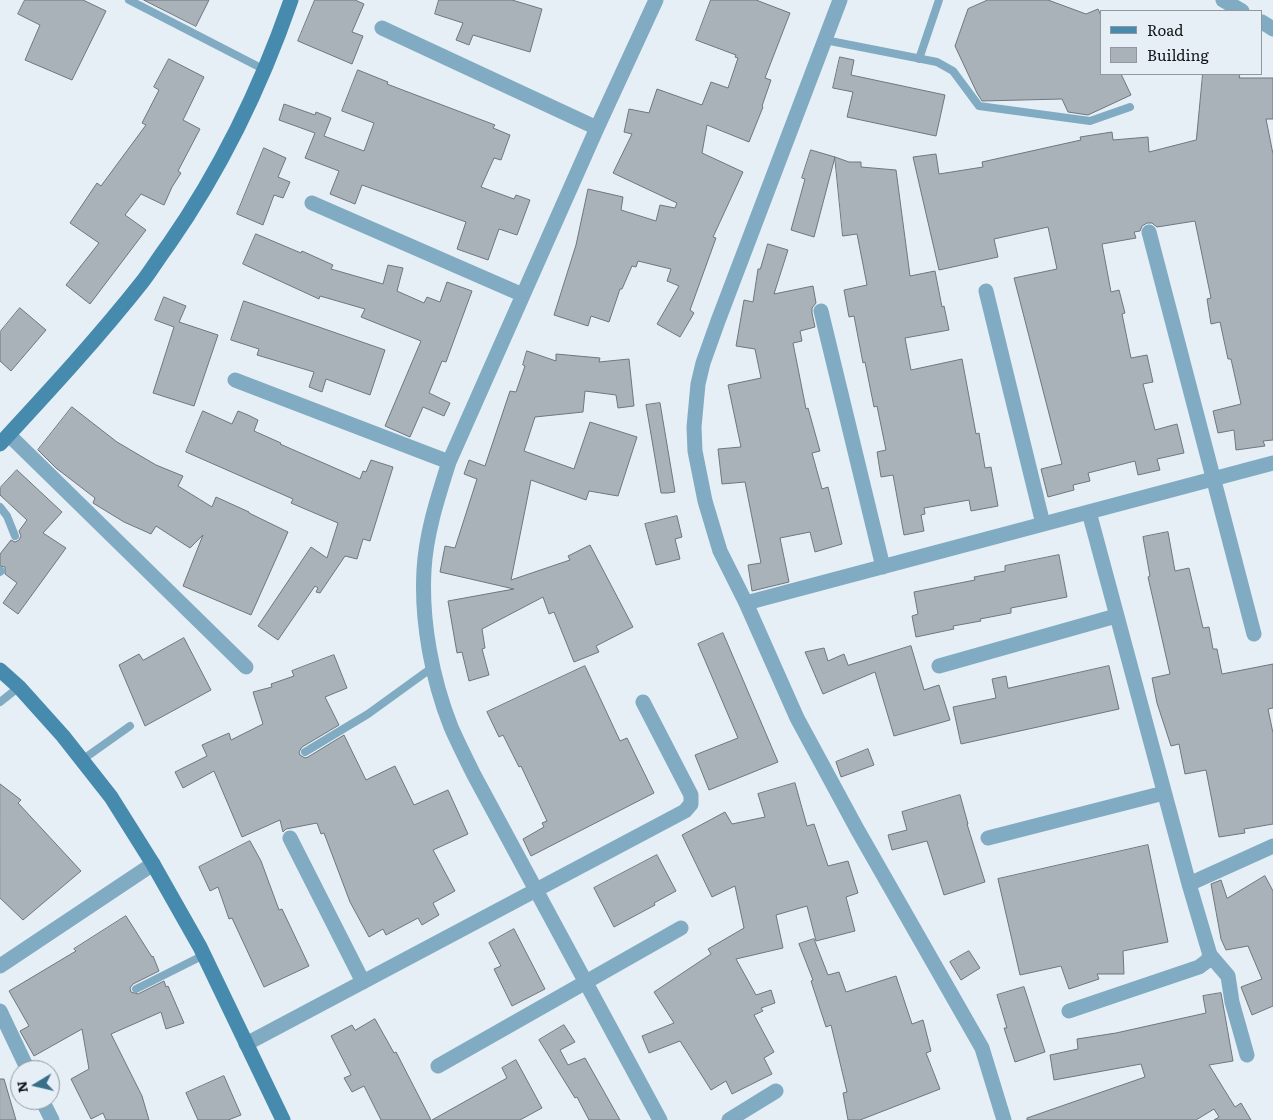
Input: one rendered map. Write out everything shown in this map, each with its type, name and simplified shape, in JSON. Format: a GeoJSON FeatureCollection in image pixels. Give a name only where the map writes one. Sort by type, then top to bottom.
{"type":"FeatureCollection","features":[{"type":"Feature","properties":{"kind":"main road"},"geometry":{"type":"LineString","coordinates":[[4,440],[42,399],[143,280],[185,221],[221,161],[265,70],[291,0]]}},
{"type":"Feature","properties":{"kind":"main road"},"geometry":{"type":"LineString","coordinates":[[0,670],[19,687],[62,736],[111,797],[153,864],[204,955],[283,1120]]}},
{"type":"Feature","properties":{"kind":"street"},"geometry":{"type":"LineString","coordinates":[[656,0],[597,128],[449,462],[438,498],[427,546],[424,570],[428,634],[434,677],[451,727],[474,775],[660,1120]]}},
{"type":"Feature","properties":{"kind":"street"},"geometry":{"type":"LineString","coordinates":[[840,0],[703,363],[698,384],[694,443],[705,501],[720,551],[746,603],[797,718],[982,1048],[1004,1120]]}},
{"type":"Feature","properties":{"kind":"street"},"geometry":{"type":"LineString","coordinates":[[382,28],[597,128]]}},
{"type":"Feature","properties":{"kind":"street"},"geometry":{"type":"LineString","coordinates":[[312,204],[523,295]]}},
{"type":"Feature","properties":{"kind":"street"},"geometry":{"type":"LineString","coordinates":[[1149,232],[1254,634]]}},
{"type":"Feature","properties":{"kind":"street"},"geometry":{"type":"LineString","coordinates":[[986,291],[1043,524]]}},
{"type":"Feature","properties":{"kind":"street"},"geometry":{"type":"LineString","coordinates":[[821,311],[883,567]]}},
{"type":"Feature","properties":{"kind":"street"},"geometry":{"type":"LineString","coordinates":[[235,380],[449,462]]}},
{"type":"Feature","properties":{"kind":"street"},"geometry":{"type":"LineString","coordinates":[[4,440],[246,667]]}},
{"type":"Feature","properties":{"kind":"street"},"geometry":{"type":"LineString","coordinates":[[746,603],[1273,463]]}},
{"type":"Feature","properties":{"kind":"street"},"geometry":{"type":"LineString","coordinates":[[1089,512],[1188,884],[1210,955],[1228,976],[1232,1002],[1247,1055]]}},
{"type":"Feature","properties":{"kind":"street"},"geometry":{"type":"LineString","coordinates":[[939,666],[1116,616]]}},
{"type":"Feature","properties":{"kind":"street"},"geometry":{"type":"LineString","coordinates":[[246,1044],[685,811],[691,804],[691,795],[643,702]]}},
{"type":"Feature","properties":{"kind":"street"},"geometry":{"type":"LineString","coordinates":[[988,838],[1164,793]]}},
{"type":"Feature","properties":{"kind":"street"},"geometry":{"type":"LineString","coordinates":[[290,838],[362,982]]}},
{"type":"Feature","properties":{"kind":"street"},"geometry":{"type":"LineString","coordinates":[[1188,884],[1273,846]]}},
{"type":"Feature","properties":{"kind":"street"},"geometry":{"type":"LineString","coordinates":[[0,966],[153,864]]}},
{"type":"Feature","properties":{"kind":"street"},"geometry":{"type":"LineString","coordinates":[[438,1066],[681,928]]}},
{"type":"Feature","properties":{"kind":"street"},"geometry":{"type":"LineString","coordinates":[[1069,1011],[1200,967],[1207,961],[1210,955]]}},
{"type":"Feature","properties":{"kind":"street"},"geometry":{"type":"LineString","coordinates":[[0,1011],[23,1060]]}},
{"type":"Feature","properties":{"kind":"street"},"geometry":{"type":"LineString","coordinates":[[729,1120],[776,1091]]}},
{"type":"Feature","properties":{"kind":"lane"},"geometry":{"type":"LineString","coordinates":[[129,0],[265,70]]}},
{"type":"Feature","properties":{"kind":"lane"},"geometry":{"type":"LineString","coordinates":[[919,59],[939,0]]}},
{"type":"Feature","properties":{"kind":"lane"},"geometry":{"type":"LineString","coordinates":[[825,40],[937,62],[953,71],[979,106],[1090,121],[1130,107]]}},
{"type":"Feature","properties":{"kind":"lane"},"geometry":{"type":"LineString","coordinates":[[0,506],[7,516],[15,536]]}},
{"type":"Feature","properties":{"kind":"lane"},"geometry":{"type":"LineString","coordinates":[[305,752],[368,714],[433,667]]}},
{"type":"Feature","properties":{"kind":"lane"},"geometry":{"type":"LineString","coordinates":[[0,702],[19,687]]}},
{"type":"Feature","properties":{"kind":"lane"},"geometry":{"type":"LineString","coordinates":[[82,760],[130,726]]}},
{"type":"Feature","properties":{"kind":"lane"},"geometry":{"type":"LineString","coordinates":[[136,989],[204,955]]}},
{"type":"Feature","properties":{"kind":"building"},"geometry":{"type":"Polygon","coordinates":[[[25,0],[83,0],[106,11],[72,80],[25,60],[40,25],[18,14],[25,0]]]}},
{"type":"Feature","properties":{"kind":"building"},"geometry":{"type":"Polygon","coordinates":[[[144,0],[209,0],[196,26],[144,0]]]}},
{"type":"Feature","properties":{"kind":"building"},"geometry":{"type":"Polygon","coordinates":[[[315,0],[355,0],[364,4],[352,32],[363,36],[352,64],[298,41],[315,0]]]}},
{"type":"Feature","properties":{"kind":"building"},"geometry":{"type":"Polygon","coordinates":[[[439,0],[512,0],[542,9],[530,52],[473,35],[469,45],[456,40],[463,23],[435,14],[439,0]]]}},
{"type":"Feature","properties":{"kind":"building"},"geometry":{"type":"Polygon","coordinates":[[[711,0],[756,0],[790,13],[765,78],[771,80],[749,142],[707,125],[702,153],[743,172],[713,237],[716,238],[690,310],[694,313],[680,337],[657,324],[679,286],[667,281],[671,269],[638,261],[636,267],[632,266],[622,289],[620,289],[609,322],[591,316],[588,326],[554,315],[576,245],[588,189],[623,197],[621,210],[656,221],[660,205],[675,208],[677,203],[613,173],[632,134],[624,132],[629,109],[649,113],[657,89],[702,105],[711,82],[728,88],[738,58],[735,57],[736,55],[696,40],[711,0]]]}},
{"type":"Feature","properties":{"kind":"building"},"geometry":{"type":"Polygon","coordinates":[[[988,0],[1048,0],[1086,14],[1098,9],[1100,14],[1100,75],[1121,75],[1131,95],[1088,115],[1068,112],[1062,99],[982,101],[955,46],[968,9],[988,0]]]}},
{"type":"Feature","properties":{"kind":"building"},"geometry":{"type":"Polygon","coordinates":[[[840,57],[854,60],[851,75],[945,95],[936,136],[847,117],[853,92],[833,88],[840,57]]]}},
{"type":"Feature","properties":{"kind":"building"},"geometry":{"type":"Polygon","coordinates":[[[169,59],[204,77],[183,120],[200,129],[178,171],[181,173],[164,205],[141,194],[125,215],[146,230],[90,304],[66,285],[99,243],[70,223],[97,183],[101,186],[146,125],[142,123],[159,90],[154,87],[169,59]]]}},
{"type":"Feature","properties":{"kind":"building"},"geometry":{"type":"Polygon","coordinates":[[[358,70],[388,82],[387,84],[495,125],[493,128],[510,135],[501,160],[494,158],[481,187],[514,199],[516,195],[530,200],[517,235],[499,229],[488,260],[457,249],[466,222],[362,185],[355,204],[330,194],[339,171],[305,158],[315,133],[279,120],[284,104],[315,115],[316,112],[331,118],[324,136],[364,151],[374,123],[342,111],[358,70]]]}},
{"type":"Feature","properties":{"kind":"building"},"geometry":{"type":"Polygon","coordinates":[[[1203,75],[1240,75],[1239,78],[1273,78],[1273,119],[1266,119],[1273,154],[1273,440],[1263,441],[1265,446],[1236,450],[1234,430],[1218,433],[1213,411],[1241,404],[1220,322],[1211,324],[1207,299],[1211,298],[1195,221],[1157,227],[1152,223],[1147,223],[1142,226],[1140,231],[1134,232],[1136,238],[1102,244],[1111,292],[1119,290],[1125,313],[1122,314],[1131,358],[1147,355],[1153,382],[1143,384],[1155,430],[1177,424],[1184,453],[1157,459],[1160,470],[1138,475],[1135,461],[1088,473],[1090,481],[1073,485],[1074,490],[1048,497],[1041,469],[1062,464],[1014,278],[1057,269],[1048,227],[994,239],[998,257],[939,270],[913,157],[936,154],[939,174],[983,167],[982,162],[1081,140],[1080,137],[1112,132],[1113,140],[1148,137],[1149,152],[1196,140],[1203,75]]]}},
{"type":"Feature","properties":{"kind":"building"},"geometry":{"type":"Polygon","coordinates":[[[264,148],[286,158],[278,177],[290,182],[283,198],[274,195],[263,225],[237,214],[264,148]]]}},
{"type":"Feature","properties":{"kind":"building"},"geometry":{"type":"Polygon","coordinates":[[[811,150],[835,157],[814,237],[791,230],[805,179],[802,178],[811,150]]]}},
{"type":"Feature","properties":{"kind":"building"},"geometry":{"type":"Polygon","coordinates":[[[835,157],[849,162],[861,162],[861,167],[896,170],[910,276],[935,271],[942,307],[944,306],[949,330],[905,338],[911,370],[962,359],[976,434],[979,433],[985,468],[991,467],[998,506],[971,511],[969,500],[924,508],[925,514],[921,515],[924,531],[904,535],[893,475],[881,477],[877,452],[886,450],[877,406],[874,407],[865,362],[863,363],[854,316],[849,317],[844,290],[867,285],[857,234],[843,236],[835,157]]]}},
{"type":"Feature","properties":{"kind":"building"},"geometry":{"type":"Polygon","coordinates":[[[256,234],[333,265],[331,269],[383,284],[388,265],[403,268],[397,291],[424,303],[427,297],[440,302],[447,282],[472,291],[446,362],[442,361],[429,393],[450,403],[444,416],[423,407],[410,437],[385,426],[421,341],[361,317],[365,309],[320,296],[319,299],[243,264],[256,234]]]}},
{"type":"Feature","properties":{"kind":"building"},"geometry":{"type":"Polygon","coordinates":[[[768,244],[788,250],[774,294],[813,286],[816,303],[812,308],[812,313],[815,327],[800,331],[802,341],[793,343],[806,409],[808,408],[820,451],[812,453],[822,489],[828,487],[842,544],[815,552],[810,532],[780,538],[789,582],[752,591],[748,565],[761,563],[745,482],[722,484],[718,449],[741,447],[728,385],[761,378],[755,349],[736,346],[744,300],[753,302],[758,269],[760,269],[768,244]]]}},
{"type":"Feature","properties":{"kind":"building"},"geometry":{"type":"Polygon","coordinates":[[[164,297],[186,306],[179,322],[218,335],[194,406],[153,393],[174,327],[155,320],[164,297]]]}},
{"type":"Feature","properties":{"kind":"building"},"geometry":{"type":"Polygon","coordinates":[[[244,301],[385,350],[370,395],[326,379],[322,392],[309,387],[314,372],[257,355],[259,349],[231,340],[244,301]]]}},
{"type":"Feature","properties":{"kind":"building"},"geometry":{"type":"Polygon","coordinates":[[[20,308],[46,330],[11,371],[0,361],[0,332],[20,308]]]}},
{"type":"Feature","properties":{"kind":"building"},"geometry":{"type":"Polygon","coordinates":[[[527,351],[556,361],[556,354],[600,358],[599,362],[629,359],[634,406],[618,408],[616,395],[585,391],[583,412],[535,417],[524,451],[574,469],[590,422],[637,437],[618,496],[589,491],[586,500],[531,480],[511,580],[570,560],[568,556],[590,545],[633,627],[596,646],[599,652],[574,662],[554,612],[549,614],[543,597],[482,629],[485,648],[482,649],[489,675],[469,681],[462,652],[457,653],[448,601],[514,589],[440,572],[445,546],[455,548],[477,479],[464,474],[469,460],[485,466],[510,391],[516,392],[525,366],[523,365],[527,351]]]}},
{"type":"Feature","properties":{"kind":"building"},"geometry":{"type":"Polygon","coordinates":[[[660,403],[675,492],[668,493],[661,493],[646,405],[660,403]]]}},
{"type":"Feature","properties":{"kind":"building"},"geometry":{"type":"Polygon","coordinates":[[[72,407],[117,442],[156,465],[183,476],[178,486],[212,507],[216,497],[288,532],[251,615],[183,586],[203,535],[190,548],[156,526],[151,534],[124,522],[93,503],[95,498],[56,468],[38,450],[72,407]]]}},
{"type":"Feature","properties":{"kind":"building"},"geometry":{"type":"Polygon","coordinates":[[[203,411],[232,424],[238,411],[248,415],[258,420],[254,431],[360,479],[363,471],[366,472],[371,460],[393,467],[370,541],[363,539],[357,559],[345,556],[320,593],[316,592],[318,588],[315,586],[278,640],[258,626],[311,547],[327,558],[338,523],[291,503],[293,499],[186,452],[203,411]]]}},
{"type":"Feature","properties":{"kind":"building"},"geometry":{"type":"Polygon","coordinates":[[[17,470],[62,512],[43,533],[66,548],[18,614],[3,603],[17,583],[5,574],[5,567],[0,566],[0,554],[11,540],[15,542],[19,540],[21,536],[19,531],[27,520],[0,495],[0,488],[17,470]]]}},
{"type":"Feature","properties":{"kind":"building"},"geometry":{"type":"Polygon","coordinates":[[[677,516],[682,537],[675,539],[680,559],[656,565],[645,524],[677,516]]]}},
{"type":"Feature","properties":{"kind":"building"},"geometry":{"type":"Polygon","coordinates":[[[1168,532],[1175,571],[1189,568],[1203,628],[1209,627],[1213,649],[1217,649],[1222,674],[1273,664],[1273,708],[1268,709],[1273,733],[1273,824],[1244,829],[1245,833],[1219,837],[1206,770],[1185,774],[1179,744],[1171,746],[1157,703],[1152,678],[1170,674],[1148,577],[1150,576],[1143,537],[1168,532]]]}},
{"type":"Feature","properties":{"kind":"building"},"geometry":{"type":"Polygon","coordinates":[[[1059,555],[1067,597],[1011,608],[1011,613],[980,619],[981,621],[953,626],[954,629],[916,637],[912,616],[918,614],[914,592],[975,580],[974,577],[1005,571],[1005,566],[1059,555]]]}},
{"type":"Feature","properties":{"kind":"building"},"geometry":{"type":"Polygon","coordinates":[[[723,633],[778,762],[709,790],[695,755],[738,738],[698,644],[723,633]]]}},
{"type":"Feature","properties":{"kind":"building"},"geometry":{"type":"Polygon","coordinates":[[[184,638],[211,690],[145,726],[119,665],[139,654],[143,660],[184,638]]]}},
{"type":"Feature","properties":{"kind":"building"},"geometry":{"type":"Polygon","coordinates":[[[911,646],[924,690],[939,685],[950,720],[894,736],[875,672],[823,694],[805,652],[824,648],[828,661],[844,654],[848,665],[911,646]]]}},
{"type":"Feature","properties":{"kind":"building"},"geometry":{"type":"Polygon","coordinates":[[[334,655],[347,688],[325,697],[339,725],[302,747],[299,752],[300,755],[305,758],[308,757],[344,735],[366,780],[395,766],[414,805],[448,790],[468,834],[433,850],[455,891],[433,903],[439,915],[422,925],[418,918],[386,935],[383,929],[369,937],[350,902],[324,833],[321,834],[317,823],[286,829],[283,832],[280,820],[242,837],[214,771],[183,788],[175,772],[207,756],[202,745],[229,733],[231,740],[263,724],[253,692],[272,687],[271,684],[294,676],[292,671],[334,655]]]}},
{"type":"Feature","properties":{"kind":"building"},"geometry":{"type":"Polygon","coordinates":[[[585,666],[620,741],[627,738],[654,793],[531,856],[523,839],[544,827],[542,823],[547,821],[521,766],[519,767],[503,735],[499,737],[487,712],[585,666]]]}},
{"type":"Feature","properties":{"kind":"building"},"geometry":{"type":"Polygon","coordinates":[[[1109,666],[1119,709],[961,744],[953,707],[996,698],[992,679],[1006,676],[1008,688],[1109,666]]]}},
{"type":"Feature","properties":{"kind":"building"},"geometry":{"type":"Polygon","coordinates":[[[868,749],[874,765],[841,777],[836,762],[868,749]]]}},
{"type":"Feature","properties":{"kind":"building"},"geometry":{"type":"Polygon","coordinates":[[[795,783],[807,826],[814,824],[828,866],[848,861],[858,893],[846,897],[855,931],[816,941],[807,906],[776,915],[783,948],[736,959],[756,995],[771,990],[775,1003],[761,1008],[763,1011],[754,1015],[774,1052],[764,1058],[772,1074],[732,1094],[726,1081],[711,1090],[680,1041],[649,1053],[642,1036],[674,1023],[654,992],[711,954],[708,949],[744,928],[735,886],[712,897],[682,835],[725,812],[732,824],[765,817],[758,794],[795,783]]]}},
{"type":"Feature","properties":{"kind":"building"},"geometry":{"type":"Polygon","coordinates":[[[0,784],[21,800],[18,803],[81,871],[23,920],[0,898],[0,784]]]}},
{"type":"Feature","properties":{"kind":"building"},"geometry":{"type":"Polygon","coordinates":[[[960,795],[985,882],[944,895],[927,841],[892,850],[888,835],[907,830],[902,812],[960,795]]]}},
{"type":"Feature","properties":{"kind":"building"},"geometry":{"type":"Polygon","coordinates":[[[250,841],[261,861],[279,910],[282,909],[309,966],[264,987],[232,918],[229,919],[218,887],[210,891],[199,867],[250,841]]]}},
{"type":"Feature","properties":{"kind":"building"},"geometry":{"type":"Polygon","coordinates":[[[1148,845],[1168,942],[1123,951],[1124,974],[1097,974],[1099,979],[1069,989],[1061,966],[1020,975],[998,879],[1148,845]]]}},
{"type":"Feature","properties":{"kind":"building"},"geometry":{"type":"Polygon","coordinates":[[[657,855],[676,891],[654,903],[655,905],[614,927],[594,888],[657,855]]]}},
{"type":"Feature","properties":{"kind":"building"},"geometry":{"type":"Polygon","coordinates":[[[1265,876],[1273,891],[1273,1006],[1252,1015],[1241,987],[1262,979],[1248,946],[1226,950],[1221,939],[1211,884],[1221,880],[1227,898],[1265,876]]]}},
{"type":"Feature","properties":{"kind":"building"},"geometry":{"type":"Polygon","coordinates":[[[126,916],[153,956],[159,971],[133,984],[130,988],[131,992],[138,994],[164,981],[184,1023],[166,1029],[161,1012],[111,1034],[142,1096],[149,1120],[106,1120],[103,1113],[91,1119],[71,1079],[89,1069],[82,1029],[34,1056],[20,1031],[29,1026],[9,991],[76,951],[74,949],[126,916]]]}},
{"type":"Feature","properties":{"kind":"building"},"geometry":{"type":"Polygon","coordinates":[[[514,929],[545,989],[512,1006],[494,969],[501,966],[489,943],[514,929]]]}},
{"type":"Feature","properties":{"kind":"building"},"geometry":{"type":"Polygon","coordinates":[[[814,939],[828,975],[839,972],[846,992],[896,976],[912,1024],[923,1020],[931,1051],[926,1053],[940,1089],[860,1120],[848,1120],[843,1093],[847,1092],[831,1025],[826,1027],[811,981],[813,980],[799,944],[814,939]]]}},
{"type":"Feature","properties":{"kind":"building"},"geometry":{"type":"Polygon","coordinates":[[[969,951],[980,968],[961,980],[950,962],[969,951]]]}},
{"type":"Feature","properties":{"kind":"building"},"geometry":{"type":"Polygon","coordinates":[[[1024,987],[1045,1052],[1015,1062],[1004,1028],[1007,1028],[997,995],[1024,987]]]}},
{"type":"Feature","properties":{"kind":"building"},"geometry":{"type":"Polygon","coordinates":[[[1221,993],[1233,1061],[1209,1065],[1235,1107],[1241,1103],[1251,1120],[1214,1120],[1219,1117],[1214,1109],[1196,1120],[1027,1120],[1027,1118],[1145,1077],[1141,1064],[1054,1080],[1050,1055],[1078,1049],[1077,1039],[1116,1033],[1206,1013],[1203,996],[1221,993]]]}},
{"type":"Feature","properties":{"kind":"building"},"geometry":{"type":"Polygon","coordinates":[[[375,1019],[394,1053],[396,1052],[431,1120],[381,1120],[364,1086],[352,1092],[344,1078],[351,1075],[331,1036],[352,1025],[355,1030],[375,1019]]]}},
{"type":"Feature","properties":{"kind":"building"},"geometry":{"type":"Polygon","coordinates":[[[564,1025],[575,1042],[560,1050],[568,1065],[585,1058],[620,1120],[589,1120],[577,1097],[575,1098],[539,1040],[564,1025]]]}},
{"type":"Feature","properties":{"kind":"building"},"geometry":{"type":"Polygon","coordinates":[[[516,1060],[542,1108],[520,1120],[432,1120],[507,1078],[502,1068],[516,1060]]]}},
{"type":"Feature","properties":{"kind":"building"},"geometry":{"type":"Polygon","coordinates":[[[224,1076],[241,1115],[228,1120],[198,1120],[186,1093],[224,1076]]]}},
{"type":"Feature","properties":{"kind":"building"},"geometry":{"type":"Polygon","coordinates":[[[0,1079],[4,1079],[10,1100],[10,1110],[13,1110],[16,1120],[0,1120],[0,1079]]]}}]}
